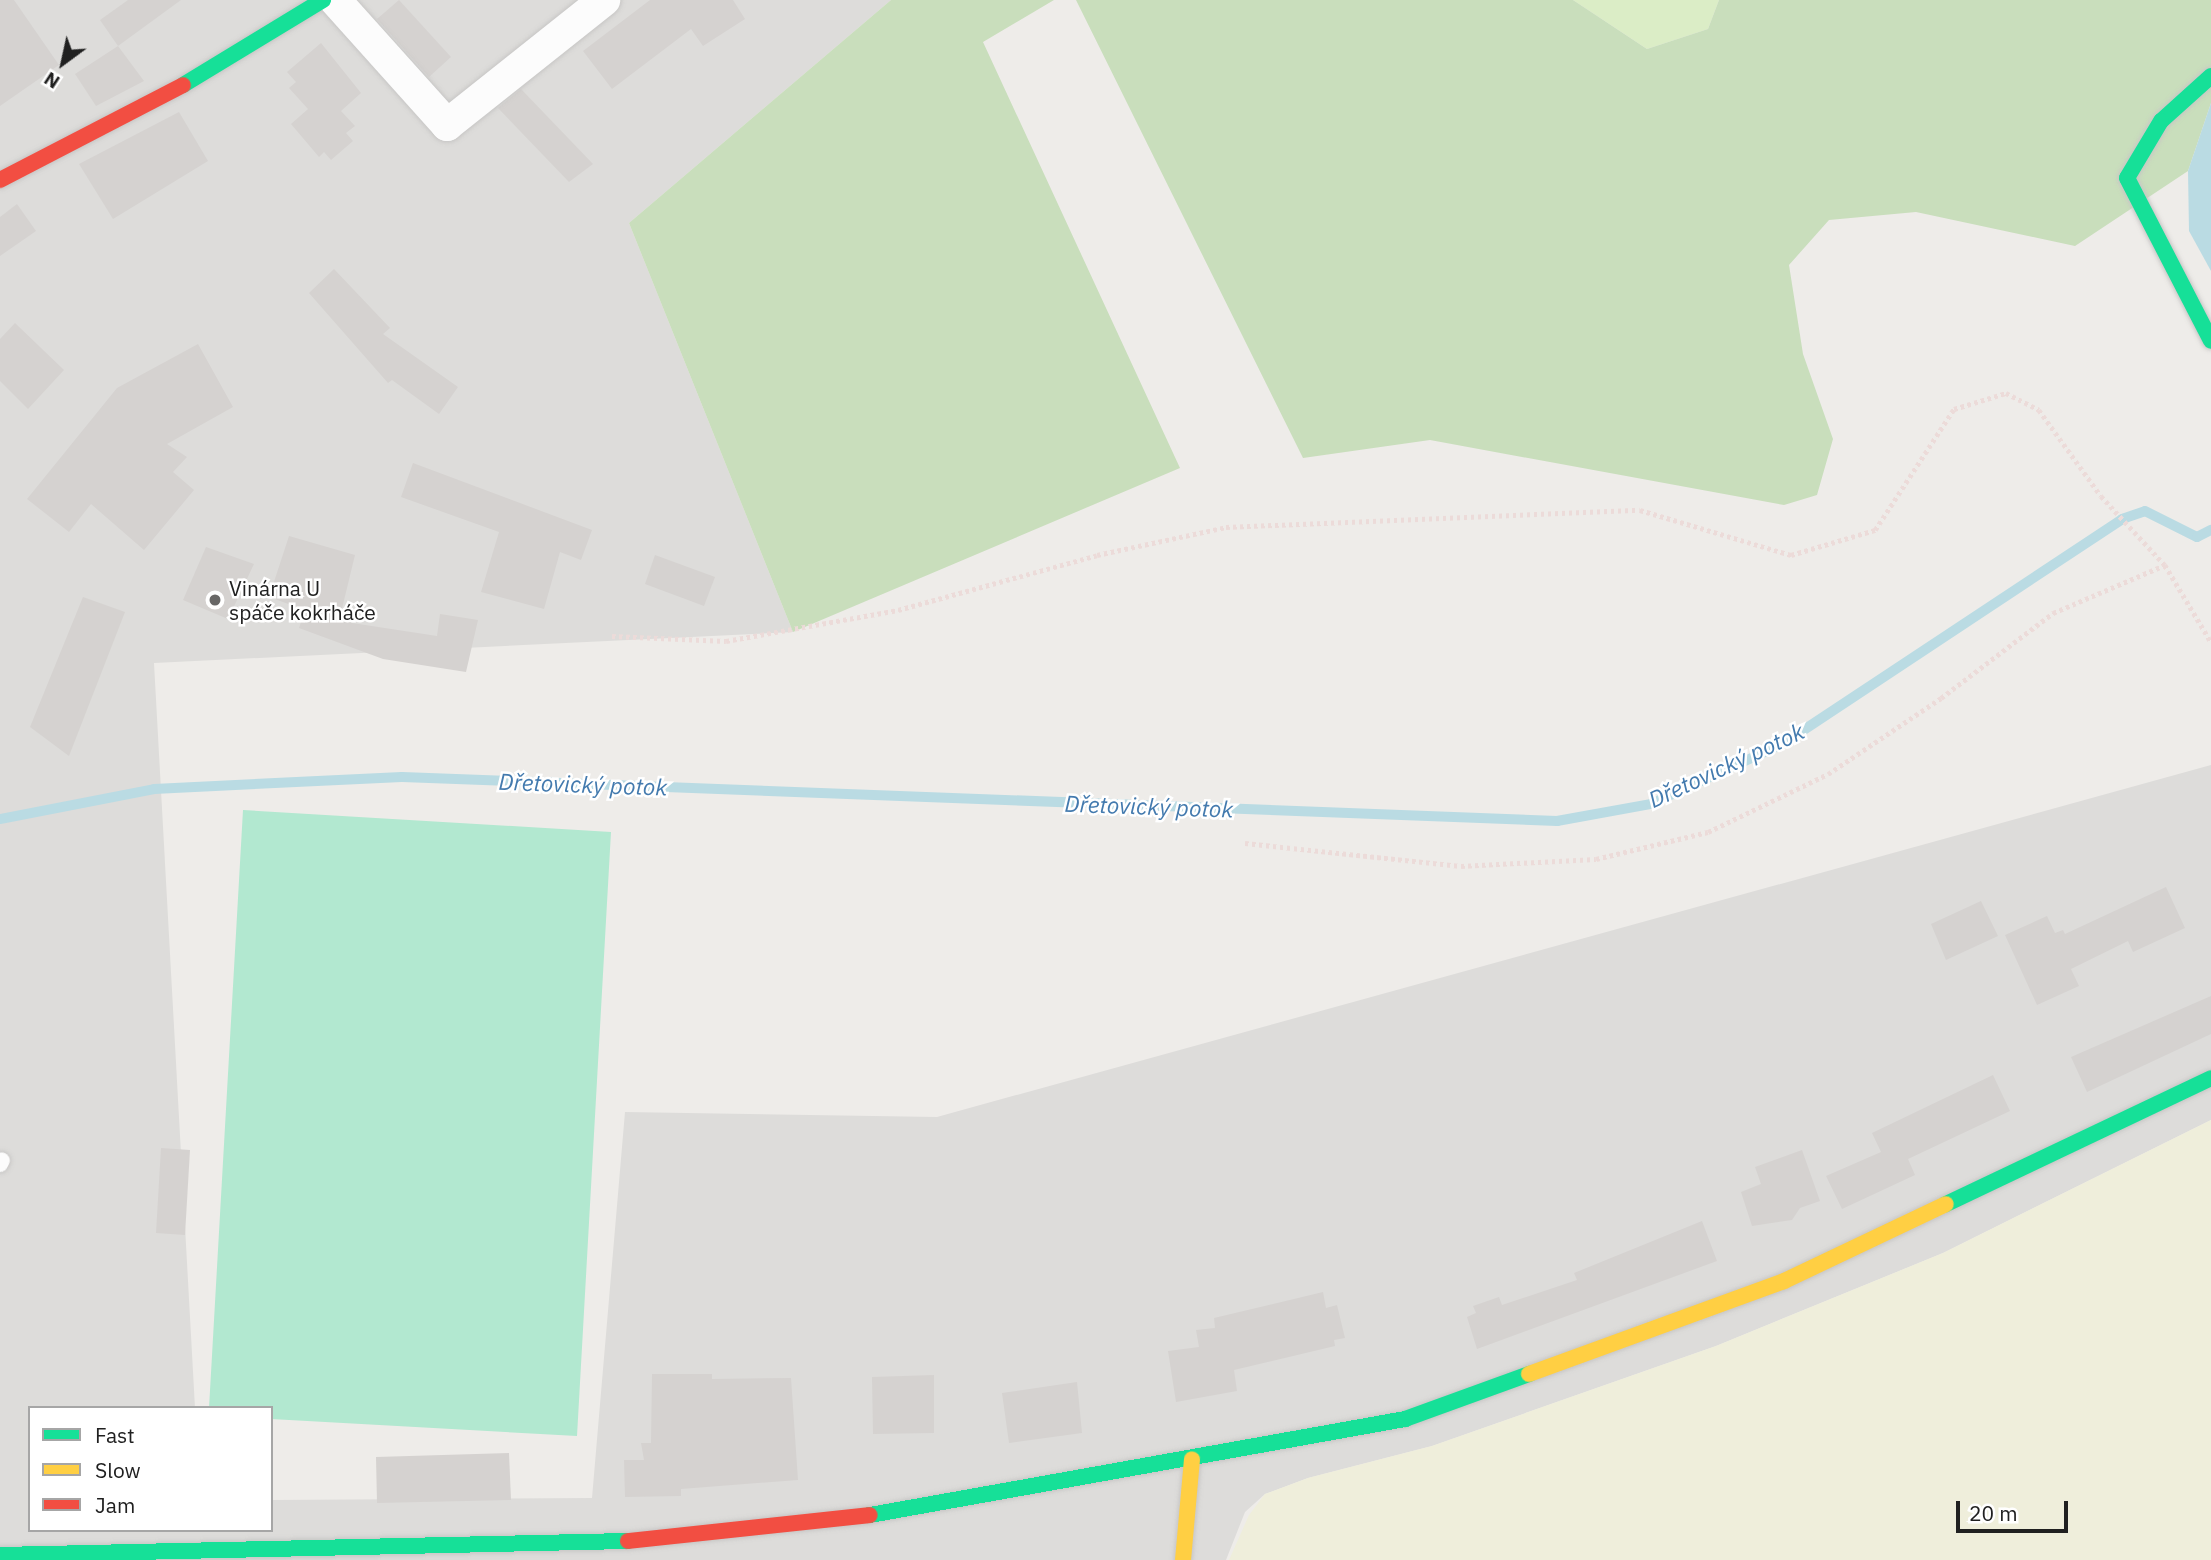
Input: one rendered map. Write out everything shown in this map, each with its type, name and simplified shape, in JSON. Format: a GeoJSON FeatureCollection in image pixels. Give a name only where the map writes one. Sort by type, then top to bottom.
{"type":"FeatureCollection","features":[{"type":"Feature","properties":{"kind":"main road"},"geometry":{"type":"LineString","coordinates":[[4,170],[173,91],[323,0]]}},
{"type":"Feature","properties":{"kind":"main road"},"geometry":{"type":"LineString","coordinates":[[2211,76],[2161,121],[2127,178],[2211,341]]}},
{"type":"Feature","properties":{"kind":"main road"},"geometry":{"type":"LineString","coordinates":[[0,1555],[588,1545],[866,1516],[1405,1419],[1784,1281],[2211,1079]]}},
{"type":"Feature","properties":{"kind":"main road"},"geometry":{"type":"LineString","coordinates":[[1183,1560],[1192,1459]]}},
{"type":"Feature","properties":{"kind":"street"},"geometry":{"type":"LineString","coordinates":[[335,0],[447,125],[604,0]]}},
{"type":"Feature","properties":{"kind":"path"},"geometry":{"type":"LineString","coordinates":[[612,636],[726,641],[898,610],[1097,555],[1226,527],[1640,510],[1791,555],[1875,530],[1954,409],[2006,393],[2039,410],[2131,533],[2165,565],[2211,642]]}},
{"type":"Feature","properties":{"kind":"path"},"geometry":{"type":"LineString","coordinates":[[1245,843],[1461,866],[1596,859],[1708,832],[1828,775],[1941,698],[2053,612],[2165,565]]}},
{"type":"Feature","properties":{"kind":"shaded area"},"geometry":{"type":"Polygon","coordinates":[[[0,0],[891,0],[629,223],[793,632],[154,663],[195,1406],[28,1406],[28,1532],[273,1532],[273,1500],[592,1498],[625,1112],[937,1117],[2211,765],[2211,1120],[1943,1253],[1716,1346],[1432,1446],[1308,1478],[1265,1494],[1245,1512],[1226,1560],[0,1560],[0,0]]]}},
{"type":"Feature","properties":{"kind":"green space"},"geometry":{"type":"Polygon","coordinates":[[[891,0],[1054,0],[983,42],[1180,468],[793,632],[629,223],[891,0]]]}},
{"type":"Feature","properties":{"kind":"green space"},"geometry":{"type":"Polygon","coordinates":[[[1076,0],[1573,0],[1647,49],[1708,29],[1719,0],[2211,0],[2211,103],[2188,171],[2075,246],[1916,212],[1829,220],[1789,265],[1803,354],[1833,439],[1817,495],[1784,505],[1430,440],[1303,458],[1076,0]]]}},
{"type":"Feature","properties":{"kind":"green space"},"geometry":{"type":"Polygon","coordinates":[[[1573,0],[1719,0],[1708,29],[1647,49],[1573,0]]]}},
{"type":"Feature","properties":{"kind":"green space"},"geometry":{"type":"Polygon","coordinates":[[[243,810],[611,832],[577,1436],[273,1419],[273,1406],[209,1406],[243,810]]]}},
{"type":"Feature","properties":{"kind":"green space"},"geometry":{"type":"Polygon","coordinates":[[[2211,1120],[2211,1560],[1229,1560],[1249,1515],[1265,1494],[1308,1478],[1432,1446],[1716,1346],[1943,1253],[2211,1120]]]}},
{"type":"Feature","properties":{"kind":"water"},"geometry":{"type":"Polygon","coordinates":[[[2211,103],[2211,271],[2189,231],[2188,171],[2211,103]]]}},
{"type":"Feature","properties":{"kind":"building"},"geometry":{"type":"Polygon","coordinates":[[[0,0],[14,0],[59,65],[0,106],[0,0]]]}},
{"type":"Feature","properties":{"kind":"building"},"geometry":{"type":"Polygon","coordinates":[[[128,0],[181,0],[118,46],[100,20],[128,0]]]}},
{"type":"Feature","properties":{"kind":"building"},"geometry":{"type":"Polygon","coordinates":[[[399,0],[451,57],[429,77],[377,19],[399,0]]]}},
{"type":"Feature","properties":{"kind":"building"},"geometry":{"type":"Polygon","coordinates":[[[650,0],[733,0],[745,19],[703,46],[691,29],[612,89],[583,51],[650,0]]]}},
{"type":"Feature","properties":{"kind":"building"},"geometry":{"type":"Polygon","coordinates":[[[321,43],[361,93],[341,111],[355,126],[346,133],[353,141],[331,160],[324,152],[319,157],[291,124],[308,109],[289,88],[296,82],[287,72],[321,43]]]}},
{"type":"Feature","properties":{"kind":"building"},"geometry":{"type":"Polygon","coordinates":[[[118,46],[144,81],[96,106],[75,74],[118,46]]]}},
{"type":"Feature","properties":{"kind":"building"},"geometry":{"type":"Polygon","coordinates":[[[521,89],[593,164],[569,182],[498,108],[521,89]]]}},
{"type":"Feature","properties":{"kind":"building"},"geometry":{"type":"Polygon","coordinates":[[[179,112],[208,161],[113,219],[79,164],[179,112]]]}},
{"type":"Feature","properties":{"kind":"building"},"geometry":{"type":"Polygon","coordinates":[[[17,204],[36,231],[0,256],[0,217],[17,204]]]}},
{"type":"Feature","properties":{"kind":"building"},"geometry":{"type":"Polygon","coordinates":[[[334,269],[390,328],[383,334],[458,387],[439,414],[392,380],[388,383],[309,293],[334,269]]]}},
{"type":"Feature","properties":{"kind":"building"},"geometry":{"type":"Polygon","coordinates":[[[15,323],[64,370],[28,409],[0,381],[0,339],[15,323]]]}},
{"type":"Feature","properties":{"kind":"building"},"geometry":{"type":"Polygon","coordinates":[[[198,344],[233,407],[167,444],[187,457],[173,472],[194,490],[144,550],[91,504],[69,532],[27,499],[117,388],[198,344]]]}},
{"type":"Feature","properties":{"kind":"building"},"geometry":{"type":"Polygon","coordinates":[[[413,463],[592,530],[581,560],[560,552],[544,609],[481,592],[499,532],[401,497],[413,463]]]}},
{"type":"Feature","properties":{"kind":"building"},"geometry":{"type":"Polygon","coordinates":[[[289,536],[355,555],[339,621],[437,636],[440,614],[478,620],[466,672],[383,659],[299,628],[305,610],[269,597],[289,536]]]}},
{"type":"Feature","properties":{"kind":"building"},"geometry":{"type":"Polygon","coordinates":[[[206,547],[254,564],[228,619],[183,600],[206,547]]]}},
{"type":"Feature","properties":{"kind":"building"},"geometry":{"type":"Polygon","coordinates":[[[655,555],[715,577],[704,606],[645,584],[655,555]]]}},
{"type":"Feature","properties":{"kind":"building"},"geometry":{"type":"Polygon","coordinates":[[[83,597],[125,612],[69,756],[30,727],[83,597]]]}},
{"type":"Feature","properties":{"kind":"building"},"geometry":{"type":"Polygon","coordinates":[[[2166,887],[2185,928],[2133,952],[2128,941],[2071,969],[2079,986],[2037,1005],[2005,935],[2047,916],[2055,933],[2063,930],[2065,934],[2166,887]]]}},
{"type":"Feature","properties":{"kind":"building"},"geometry":{"type":"Polygon","coordinates":[[[1981,901],[1998,936],[1946,960],[1931,924],[1981,901]]]}},
{"type":"Feature","properties":{"kind":"building"},"geometry":{"type":"Polygon","coordinates":[[[2211,996],[2211,1034],[2087,1092],[2071,1057],[2211,996]]]}},
{"type":"Feature","properties":{"kind":"building"},"geometry":{"type":"Polygon","coordinates":[[[1993,1075],[2010,1111],[1908,1159],[1915,1175],[1842,1209],[1826,1176],[1881,1152],[1872,1133],[1993,1075]]]}},
{"type":"Feature","properties":{"kind":"building"},"geometry":{"type":"Polygon","coordinates":[[[161,1148],[190,1150],[185,1235],[156,1233],[161,1148]]]}},
{"type":"Feature","properties":{"kind":"building"},"geometry":{"type":"Polygon","coordinates":[[[1802,1150],[1820,1201],[1800,1208],[1792,1220],[1752,1226],[1741,1192],[1761,1184],[1755,1167],[1802,1150]]]}},
{"type":"Feature","properties":{"kind":"building"},"geometry":{"type":"Polygon","coordinates":[[[1702,1221],[1717,1261],[1477,1349],[1467,1317],[1476,1313],[1473,1306],[1499,1297],[1502,1305],[1577,1280],[1574,1273],[1702,1221]]]}},
{"type":"Feature","properties":{"kind":"building"},"geometry":{"type":"Polygon","coordinates":[[[1323,1292],[1326,1308],[1337,1305],[1345,1338],[1334,1340],[1335,1346],[1234,1370],[1237,1391],[1176,1402],[1168,1351],[1199,1347],[1196,1330],[1215,1328],[1214,1318],[1323,1292]]]}},
{"type":"Feature","properties":{"kind":"building"},"geometry":{"type":"Polygon","coordinates":[[[652,1374],[712,1374],[712,1379],[791,1378],[798,1480],[681,1489],[681,1496],[625,1497],[624,1460],[644,1460],[641,1443],[651,1443],[652,1374]]]}},
{"type":"Feature","properties":{"kind":"building"},"geometry":{"type":"Polygon","coordinates":[[[934,1375],[934,1433],[873,1434],[872,1377],[934,1375]]]}},
{"type":"Feature","properties":{"kind":"building"},"geometry":{"type":"Polygon","coordinates":[[[1077,1382],[1082,1433],[1009,1443],[1002,1393],[1077,1382]]]}},
{"type":"Feature","properties":{"kind":"building"},"geometry":{"type":"Polygon","coordinates":[[[509,1453],[511,1500],[377,1503],[376,1457],[509,1453]]]}},
{"type":"Feature","properties":{"kind":"waterway","name":"Dřetovický potok"},"geometry":{"type":"LineString","coordinates":[[0,819],[154,789],[402,777],[1557,821],[1651,804],[1784,743],[2122,519],[2145,511],[2197,537],[2211,530]]}},
{"type":"Feature","properties":{"kind":"traffic: fast"},"geometry":{"type":"LineString","coordinates":[[183,85],[323,0]]}},
{"type":"Feature","properties":{"kind":"traffic: fast"},"geometry":{"type":"LineString","coordinates":[[2211,76],[2161,121],[2127,178],[2211,341]]}},
{"type":"Feature","properties":{"kind":"traffic: fast"},"geometry":{"type":"LineString","coordinates":[[1946,1204],[2211,1078]]}},
{"type":"Feature","properties":{"kind":"traffic: fast"},"geometry":{"type":"LineString","coordinates":[[870,1515],[1405,1419],[1529,1374]]}},
{"type":"Feature","properties":{"kind":"traffic: fast"},"geometry":{"type":"LineString","coordinates":[[0,1555],[628,1541]]}},
{"type":"Feature","properties":{"kind":"traffic: slow"},"geometry":{"type":"LineString","coordinates":[[1529,1374],[1784,1281],[1946,1204]]}},
{"type":"Feature","properties":{"kind":"traffic: slow"},"geometry":{"type":"LineString","coordinates":[[1183,1560],[1192,1459]]}},
{"type":"Feature","properties":{"kind":"traffic: jam"},"geometry":{"type":"LineString","coordinates":[[0,180],[183,85]]}},
{"type":"Feature","properties":{"kind":"traffic: jam"},"geometry":{"type":"LineString","coordinates":[[628,1541],[870,1515]]}},
{"type":"Feature","properties":{"kind":"place","name":"Vinárna U spáče kokrháče"},"geometry":{"type":"Point","coordinates":[215,600]}}]}
